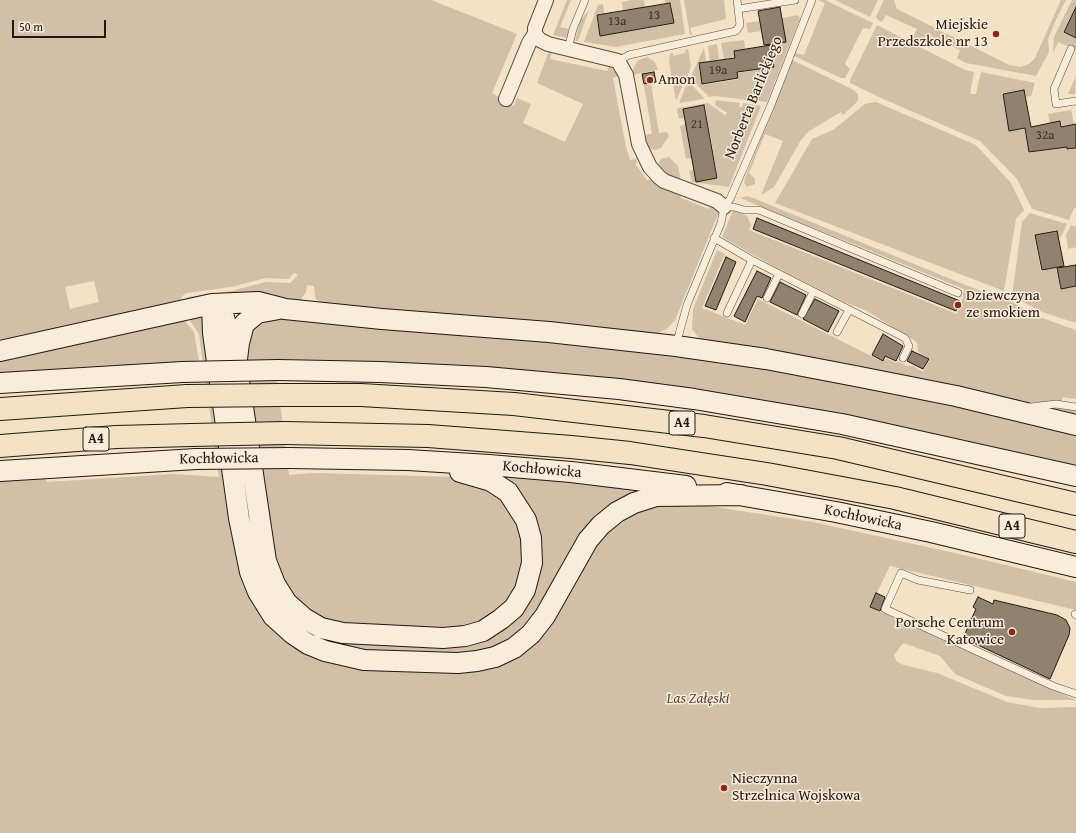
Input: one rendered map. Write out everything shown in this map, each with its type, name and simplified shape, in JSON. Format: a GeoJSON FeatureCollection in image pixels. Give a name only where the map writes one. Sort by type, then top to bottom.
{"type":"FeatureCollection","features":[{"type":"Feature","properties":{"kind":"highway","name":"A4"},"geometry":{"type":"LineString","coordinates":[[0,409],[187,396],[281,395],[361,395],[514,404],[585,411],[704,426],[838,448],[1076,504]]}},
{"type":"Feature","properties":{"kind":"highway","name":"A4"},"geometry":{"type":"LineString","coordinates":[[0,446],[116,437],[285,433],[368,434],[464,438],[630,453],[767,474],[895,498],[1076,542]]}},
{"type":"Feature","properties":{"kind":"main road"},"geometry":{"type":"LineString","coordinates":[[0,351],[212,304],[258,302],[285,309],[382,320],[549,332],[676,346],[855,376],[1010,409],[1076,425]]}},
{"type":"Feature","properties":{"kind":"main road"},"geometry":{"type":"LineString","coordinates":[[212,304],[224,317],[237,367],[266,561],[275,584],[286,604],[304,618],[321,628],[343,633],[442,638],[465,636],[483,631],[501,619],[514,608],[525,590],[532,563],[532,538],[526,520],[508,492],[491,480],[469,473],[436,468],[408,460]]}},
{"type":"Feature","properties":{"kind":"main road"},"geometry":{"type":"LineString","coordinates":[[212,304],[213,333],[243,547],[250,572],[258,592],[273,616],[293,634],[308,644],[325,651],[364,660],[450,663],[477,661],[495,657],[514,648],[531,634],[545,616],[588,540],[601,525],[617,512],[634,503],[656,496],[741,495]]}},
{"type":"Feature","properties":{"kind":"main road"},"geometry":{"type":"LineString","coordinates":[[237,367],[239,343],[244,324],[257,313],[269,310],[285,309]]}},
{"type":"Feature","properties":{"kind":"main road"},"geometry":{"type":"LineString","coordinates":[[0,383],[182,372],[278,370],[380,372],[552,382],[687,398],[842,424],[1076,476]]}},
{"type":"Feature","properties":{"kind":"main road","name":"Kochłowicka"},"geometry":{"type":"LineString","coordinates":[[0,471],[196,459],[289,458],[408,460],[571,472],[656,482],[741,495],[931,532],[1076,567]]}},
{"type":"Feature","properties":{"kind":"street"},"geometry":{"type":"LineString","coordinates":[[546,0],[535,28],[536,34],[540,40],[548,44],[618,60],[626,75],[639,144],[650,167],[659,177],[664,180],[717,200],[724,207]]}},
{"type":"Feature","properties":{"kind":"street"},"geometry":{"type":"LineString","coordinates":[[506,99],[529,43],[536,34]]}},
{"type":"Feature","properties":{"kind":"lane"},"geometry":{"type":"LineString","coordinates":[[568,49],[573,29],[585,0]]}},
{"type":"Feature","properties":{"kind":"lane"},"geometry":{"type":"LineString","coordinates":[[618,60],[629,55],[736,31],[740,25],[737,0]]}},
{"type":"Feature","properties":{"kind":"lane"},"geometry":{"type":"LineString","coordinates":[[738,9],[795,0]]}},
{"type":"Feature","properties":{"kind":"lane","name":"Norberta Barlickiego"},"geometry":{"type":"LineString","coordinates":[[676,346],[688,305],[724,212],[724,207],[730,199],[771,105],[812,0]]}},
{"type":"Feature","properties":{"kind":"lane"},"geometry":{"type":"LineString","coordinates":[[1071,50],[1054,89],[1056,104],[1076,101]]}},
{"type":"Feature","properties":{"kind":"lane"},"geometry":{"type":"LineString","coordinates":[[724,207],[734,207],[744,210],[759,210],[958,293]]}},
{"type":"Feature","properties":{"kind":"lane"},"geometry":{"type":"LineString","coordinates":[[714,238],[813,292],[905,338],[909,346],[903,358]]}},
{"type":"Feature","properties":{"kind":"lane"},"geometry":{"type":"LineString","coordinates":[[727,313],[752,260]]}},
{"type":"Feature","properties":{"kind":"lane"},"geometry":{"type":"LineString","coordinates":[[767,298],[779,274]]}},
{"type":"Feature","properties":{"kind":"lane"},"geometry":{"type":"LineString","coordinates":[[802,314],[813,292]]}},
{"type":"Feature","properties":{"kind":"lane"},"geometry":{"type":"LineString","coordinates":[[837,332],[849,310]]}},
{"type":"Feature","properties":{"kind":"lane"},"geometry":{"type":"LineString","coordinates":[[1010,409],[1056,404],[1076,407]]}},
{"type":"Feature","properties":{"kind":"lane"},"geometry":{"type":"LineString","coordinates":[[970,590],[918,580],[900,573],[885,609],[1053,686],[1076,694]]}},
{"type":"Feature","properties":{"kind":"green space"},"geometry":{"type":"Polygon","coordinates":[[[0,0],[431,0],[517,34],[492,93],[514,106],[517,98],[531,104],[523,123],[565,142],[583,104],[537,83],[549,51],[552,51],[550,59],[607,71],[609,66],[614,68],[619,76],[613,78],[626,147],[630,160],[637,159],[636,165],[647,180],[653,179],[665,185],[668,191],[678,195],[680,194],[681,198],[709,209],[711,204],[718,210],[718,214],[675,320],[668,328],[655,335],[319,303],[315,297],[314,286],[307,285],[306,292],[300,301],[185,303],[185,300],[188,297],[231,291],[266,282],[290,283],[298,275],[294,273],[289,279],[266,278],[231,287],[187,293],[182,296],[181,301],[177,301],[178,305],[0,346],[0,0]],[[94,281],[65,287],[70,309],[99,302],[94,281]]]}},
{"type":"Feature","properties":{"kind":"green space"},"geometry":{"type":"Polygon","coordinates":[[[567,0],[571,0],[560,27],[569,29],[567,38],[553,35],[567,0]]]}},
{"type":"Feature","properties":{"kind":"green space"},"geometry":{"type":"Polygon","coordinates":[[[644,0],[645,7],[623,10],[622,2],[644,0]]]}},
{"type":"Feature","properties":{"kind":"green space"},"geometry":{"type":"Polygon","coordinates":[[[665,0],[680,0],[685,34],[616,47],[584,42],[598,5],[603,4],[604,13],[596,14],[600,36],[674,24],[671,2],[665,3],[665,0]]]}},
{"type":"Feature","properties":{"kind":"green space"},"geometry":{"type":"Polygon","coordinates":[[[684,0],[724,0],[726,19],[690,28],[692,35],[690,35],[684,0]]]}},
{"type":"Feature","properties":{"kind":"green space"},"geometry":{"type":"Polygon","coordinates":[[[818,0],[825,0],[873,23],[870,29],[863,28],[845,64],[850,69],[845,78],[841,78],[794,56],[795,53],[804,55],[825,3],[818,0]]]}},
{"type":"Feature","properties":{"kind":"green space"},"geometry":{"type":"Polygon","coordinates":[[[835,0],[878,0],[870,17],[835,0]]]}},
{"type":"Feature","properties":{"kind":"green space"},"geometry":{"type":"Polygon","coordinates":[[[884,0],[894,0],[897,9],[1009,65],[1020,67],[1029,64],[1035,58],[1061,0],[1066,0],[1048,39],[1049,52],[1036,76],[966,63],[957,58],[960,50],[931,36],[927,44],[913,37],[917,29],[886,15],[882,22],[878,20],[876,17],[884,0]]]}},
{"type":"Feature","properties":{"kind":"green space"},"geometry":{"type":"Polygon","coordinates":[[[1072,0],[1076,0],[1076,6],[1063,32],[1076,39],[1076,50],[1058,42],[1053,53],[1054,37],[1072,0]]]}},
{"type":"Feature","properties":{"kind":"green space"},"geometry":{"type":"Polygon","coordinates":[[[589,10],[578,41],[575,41],[580,21],[589,10]]]}},
{"type":"Feature","properties":{"kind":"green space"},"geometry":{"type":"Polygon","coordinates":[[[798,15],[800,18],[767,102],[714,96],[709,97],[690,78],[704,48],[706,62],[698,63],[702,85],[739,79],[738,73],[775,67],[771,45],[786,42],[782,18],[798,15]]]}},
{"type":"Feature","properties":{"kind":"green space"},"geometry":{"type":"Polygon","coordinates":[[[759,21],[761,31],[748,33],[746,23],[759,21]]]}},
{"type":"Feature","properties":{"kind":"green space"},"geometry":{"type":"Polygon","coordinates":[[[877,25],[965,70],[974,72],[970,94],[976,94],[981,72],[1035,83],[1031,96],[1026,97],[1024,90],[1002,93],[1009,131],[1025,129],[1029,153],[1066,147],[1067,150],[1076,149],[1076,209],[1074,208],[1069,220],[1032,209],[1017,179],[980,141],[850,83],[850,80],[877,25]]]}},
{"type":"Feature","properties":{"kind":"green space"},"geometry":{"type":"Polygon","coordinates":[[[744,40],[745,49],[734,51],[735,57],[724,59],[721,43],[744,40]]]}},
{"type":"Feature","properties":{"kind":"green space"},"geometry":{"type":"Polygon","coordinates":[[[717,44],[719,59],[710,61],[708,46],[717,44]]]}},
{"type":"Feature","properties":{"kind":"green space"},"geometry":{"type":"Polygon","coordinates":[[[688,49],[691,66],[686,80],[680,81],[679,79],[672,82],[669,61],[670,54],[673,53],[673,56],[685,53],[685,50],[688,49]]]}},
{"type":"Feature","properties":{"kind":"green space"},"geometry":{"type":"Polygon","coordinates":[[[647,57],[655,62],[658,70],[633,75],[632,72],[637,61],[647,57]]]}},
{"type":"Feature","properties":{"kind":"green space"},"geometry":{"type":"Polygon","coordinates":[[[792,60],[854,90],[858,95],[858,101],[843,115],[841,112],[809,131],[801,140],[774,187],[761,195],[783,141],[765,134],[749,173],[755,179],[755,184],[747,187],[744,183],[745,178],[792,60]]]}},
{"type":"Feature","properties":{"kind":"green space"},"geometry":{"type":"Polygon","coordinates":[[[642,73],[644,85],[651,84],[659,133],[667,132],[669,136],[661,148],[655,150],[648,148],[643,138],[645,135],[652,134],[642,73]]]}},
{"type":"Feature","properties":{"kind":"green space"},"geometry":{"type":"Polygon","coordinates":[[[1076,76],[1075,94],[1068,94],[1076,76]]]}},
{"type":"Feature","properties":{"kind":"green space"},"geometry":{"type":"Polygon","coordinates":[[[688,81],[704,98],[704,99],[679,103],[688,81]]]}},
{"type":"Feature","properties":{"kind":"green space"},"geometry":{"type":"Polygon","coordinates":[[[684,82],[676,101],[673,84],[680,85],[680,83],[684,82]]]}},
{"type":"Feature","properties":{"kind":"green space"},"geometry":{"type":"Polygon","coordinates":[[[716,100],[740,103],[739,107],[742,107],[743,103],[761,106],[729,187],[692,182],[689,171],[694,170],[696,182],[718,178],[705,105],[683,108],[685,118],[679,119],[677,111],[678,108],[708,103],[725,115],[727,113],[715,105],[716,100]]]}},
{"type":"Feature","properties":{"kind":"green space"},"geometry":{"type":"Polygon","coordinates":[[[876,102],[976,145],[1011,183],[1024,210],[1016,219],[1004,291],[775,203],[812,139],[833,130],[865,104],[876,102]]]}},
{"type":"Feature","properties":{"kind":"green space"},"geometry":{"type":"Polygon","coordinates":[[[1071,110],[1074,124],[1062,126],[1061,121],[1050,123],[1048,114],[1071,110]]]}},
{"type":"Feature","properties":{"kind":"green space"},"geometry":{"type":"Polygon","coordinates":[[[686,124],[692,158],[686,159],[680,126],[686,124]]]}},
{"type":"Feature","properties":{"kind":"green space"},"geometry":{"type":"Polygon","coordinates":[[[669,157],[678,166],[681,181],[666,176],[657,165],[661,159],[669,157]]]}},
{"type":"Feature","properties":{"kind":"green space"},"geometry":{"type":"Polygon","coordinates":[[[748,196],[963,284],[1014,303],[1037,316],[1076,330],[1076,399],[1063,397],[1062,401],[1021,403],[702,342],[692,329],[693,309],[717,250],[725,254],[702,308],[745,325],[758,299],[883,362],[886,358],[896,363],[898,361],[907,366],[913,366],[923,372],[930,359],[918,352],[917,342],[867,311],[842,301],[775,267],[722,237],[733,210],[747,216],[751,225],[749,230],[957,314],[963,298],[964,289],[740,198],[748,196]]]}},
{"type":"Feature","properties":{"kind":"green space"},"geometry":{"type":"Polygon","coordinates":[[[1030,213],[1067,224],[1061,237],[1058,237],[1057,230],[1034,235],[1041,271],[1056,268],[1060,289],[1076,287],[1076,323],[1042,312],[1012,296],[1022,222],[1030,213]]]}},
{"type":"Feature","properties":{"kind":"green space"},"geometry":{"type":"Polygon","coordinates":[[[1071,225],[1076,227],[1076,247],[1068,249],[1066,235],[1071,225]]]}},
{"type":"Feature","properties":{"kind":"green space","name":"Las Załęski"},"geometry":{"type":"Polygon","coordinates":[[[202,315],[226,481],[312,653],[506,659],[609,526],[651,504],[689,503],[813,522],[964,555],[1076,582],[1076,610],[890,566],[870,607],[1076,700],[1033,700],[1006,696],[955,674],[940,656],[903,643],[894,655],[897,662],[904,665],[937,673],[1007,702],[1040,708],[1076,707],[1076,833],[0,833],[0,478],[45,478],[47,482],[172,474],[219,477],[199,334],[188,318],[202,315]]]}},
{"type":"Feature","properties":{"kind":"green space"},"geometry":{"type":"Polygon","coordinates":[[[265,315],[540,338],[816,375],[1076,432],[1076,470],[839,416],[275,363],[289,475],[314,473],[456,477],[490,489],[506,503],[523,536],[522,576],[509,601],[482,622],[456,629],[350,626],[314,616],[288,592],[276,561],[243,344],[248,327],[265,315]]]}},
{"type":"Feature","properties":{"kind":"green space"},"geometry":{"type":"Polygon","coordinates":[[[184,320],[194,332],[199,362],[180,362],[0,376],[0,358],[184,320]]]}},
{"type":"Feature","properties":{"kind":"green space"},"geometry":{"type":"Polygon","coordinates":[[[221,331],[252,538],[263,582],[283,612],[299,625],[315,633],[333,638],[356,641],[458,643],[479,639],[507,623],[519,611],[530,594],[537,577],[540,560],[539,543],[535,525],[521,498],[510,485],[495,474],[496,472],[647,488],[648,491],[621,501],[593,522],[583,536],[536,618],[524,632],[494,651],[459,656],[429,656],[354,652],[331,647],[312,639],[281,615],[270,601],[261,584],[254,562],[249,538],[219,332],[221,331]]]}},
{"type":"Feature","properties":{"kind":"green space"},"geometry":{"type":"Polygon","coordinates":[[[1059,407],[1076,410],[1076,417],[1046,408],[1059,407]]]}},
{"type":"Feature","properties":{"kind":"building"},"geometry":{"type":"Polygon","coordinates":[[[670,3],[674,23],[600,36],[597,15],[670,3]]]}},
{"type":"Feature","properties":{"kind":"building"},"geometry":{"type":"Polygon","coordinates":[[[780,7],[786,42],[764,45],[758,11],[780,7]]]}},
{"type":"Feature","properties":{"kind":"building"},"geometry":{"type":"Polygon","coordinates":[[[1076,7],[1076,38],[1064,32],[1076,7]]]}},
{"type":"Feature","properties":{"kind":"building"},"geometry":{"type":"Polygon","coordinates":[[[771,45],[774,67],[737,72],[738,78],[702,84],[699,63],[735,58],[734,51],[771,45]]]}},
{"type":"Feature","properties":{"kind":"building"},"geometry":{"type":"Polygon","coordinates":[[[654,72],[656,82],[644,84],[642,74],[654,72]]]}},
{"type":"Feature","properties":{"kind":"building"},"geometry":{"type":"Polygon","coordinates":[[[1024,90],[1031,127],[1060,121],[1061,127],[1076,124],[1076,148],[1067,149],[1067,147],[1029,152],[1025,128],[1009,131],[1003,94],[1024,90]]]}},
{"type":"Feature","properties":{"kind":"building"},"geometry":{"type":"Polygon","coordinates":[[[704,105],[717,178],[696,182],[683,109],[704,105]]]}},
{"type":"Feature","properties":{"kind":"building"},"geometry":{"type":"Polygon","coordinates":[[[757,218],[960,301],[956,311],[753,229],[757,218]]]}},
{"type":"Feature","properties":{"kind":"building"},"geometry":{"type":"Polygon","coordinates":[[[1057,231],[1064,266],[1042,270],[1035,235],[1057,231]]]}},
{"type":"Feature","properties":{"kind":"building"},"geometry":{"type":"Polygon","coordinates":[[[726,257],[736,262],[716,310],[705,306],[726,257]]]}},
{"type":"Feature","properties":{"kind":"building"},"geometry":{"type":"Polygon","coordinates":[[[1076,265],[1076,286],[1061,289],[1057,268],[1076,265]]]}},
{"type":"Feature","properties":{"kind":"building"},"geometry":{"type":"Polygon","coordinates":[[[757,271],[771,278],[762,298],[757,296],[745,322],[734,316],[757,271]]]}},
{"type":"Feature","properties":{"kind":"building"},"geometry":{"type":"Polygon","coordinates":[[[780,282],[806,295],[797,315],[770,302],[780,282]]]}},
{"type":"Feature","properties":{"kind":"building"},"geometry":{"type":"Polygon","coordinates":[[[815,299],[839,311],[828,332],[803,319],[815,299]]]}},
{"type":"Feature","properties":{"kind":"building"},"geometry":{"type":"Polygon","coordinates":[[[883,334],[903,346],[896,361],[885,356],[883,361],[872,355],[883,334]]]}},
{"type":"Feature","properties":{"kind":"building"},"geometry":{"type":"Polygon","coordinates":[[[912,351],[929,359],[923,369],[907,361],[912,351]]]}},
{"type":"Feature","properties":{"kind":"building"},"geometry":{"type":"Polygon","coordinates":[[[876,593],[885,597],[880,611],[870,607],[876,593]]]}},
{"type":"Feature","properties":{"kind":"building"},"geometry":{"type":"Polygon","coordinates":[[[978,597],[993,604],[994,600],[1057,615],[1066,620],[1070,628],[1069,635],[1050,679],[963,638],[976,609],[973,607],[978,597]]]}},
{"type":"Feature","properties":{"kind":"place","name":"Miejskie Przedszkole nr 13"},"geometry":{"type":"Point","coordinates":[996,34]}},
{"type":"Feature","properties":{"kind":"place","name":"Amon"},"geometry":{"type":"Point","coordinates":[650,80]}},
{"type":"Feature","properties":{"kind":"place","name":"Dziewczyna ze smokiem"},"geometry":{"type":"Point","coordinates":[958,305]}},
{"type":"Feature","properties":{"kind":"place","name":"Porsche Centrum Katowice"},"geometry":{"type":"Point","coordinates":[1012,632]}},
{"type":"Feature","properties":{"kind":"place","name":"Nieczynna Strzelnica Wojskowa"},"geometry":{"type":"Point","coordinates":[724,788]}}]}
